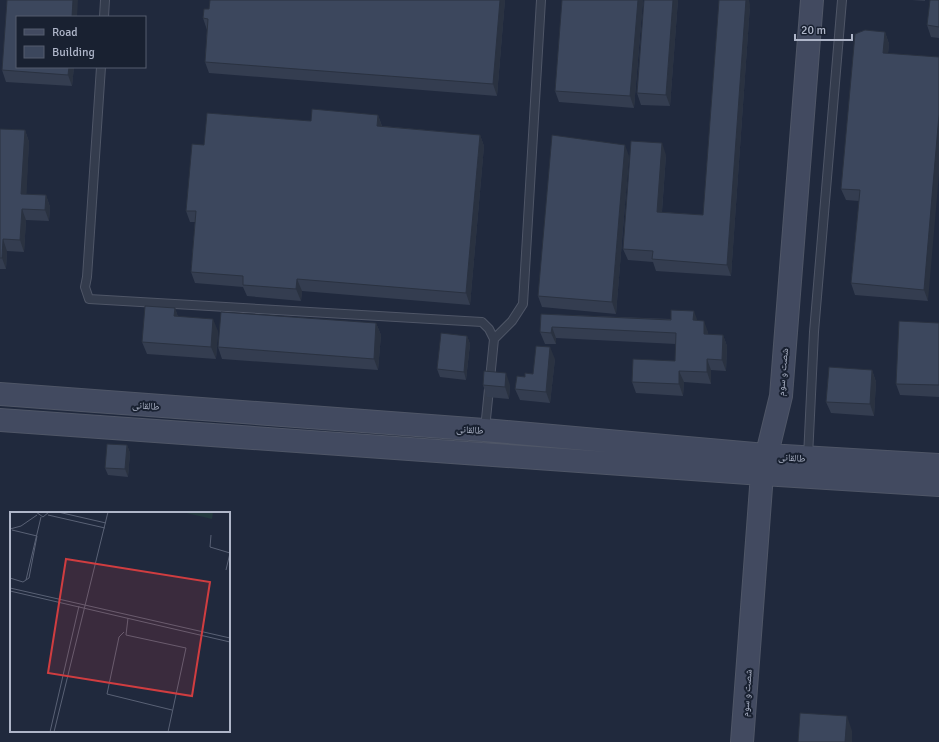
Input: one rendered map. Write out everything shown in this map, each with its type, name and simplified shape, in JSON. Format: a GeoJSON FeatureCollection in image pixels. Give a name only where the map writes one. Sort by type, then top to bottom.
{"type":"FeatureCollection","features":[{"type":"Feature","properties":{"kind":"street","name":"شصت و سوم"},"geometry":{"type":"LineString","coordinates":[[742,742],[764,465],[781,396],[812,0]]}},
{"type":"Feature","properties":{"kind":"street","name":"طالقانی"},"geometry":{"type":"LineString","coordinates":[[0,394],[484,430],[939,485]]}},
{"type":"Feature","properties":{"kind":"street","name":"طالقانی"},"geometry":{"type":"LineString","coordinates":[[0,420],[764,465],[808,458],[939,465]]}},
{"type":"Feature","properties":{"kind":"lane"},"geometry":{"type":"LineString","coordinates":[[104,16],[105,0]]}},
{"type":"Feature","properties":{"kind":"lane"},"geometry":{"type":"LineString","coordinates":[[494,339],[512,320],[523,304],[541,0]]}},
{"type":"Feature","properties":{"kind":"lane"},"geometry":{"type":"LineString","coordinates":[[808,458],[814,332],[842,0]]}},
{"type":"Feature","properties":{"kind":"lane"},"geometry":{"type":"LineString","coordinates":[[101,68],[85,287],[89,299],[482,322],[489,329],[494,339],[484,430]]}},
{"type":"Feature","properties":{"kind":"building"},"geometry":{"type":"Polygon","coordinates":[[[7,0],[73,0],[72,16],[16,16],[16,68],[69,68],[68,75],[2,70],[7,0]]]}},
{"type":"Feature","properties":{"kind":"building"},"geometry":{"type":"Polygon","coordinates":[[[210,0],[500,0],[493,84],[205,62],[208,19],[203,18],[204,9],[209,9],[210,0]]]}},
{"type":"Feature","properties":{"kind":"building"},"geometry":{"type":"Polygon","coordinates":[[[562,0],[638,0],[630,96],[555,91],[562,0]]]}},
{"type":"Feature","properties":{"kind":"building"},"geometry":{"type":"Polygon","coordinates":[[[644,0],[673,0],[666,95],[637,93],[644,0]]]}},
{"type":"Feature","properties":{"kind":"building"},"geometry":{"type":"Polygon","coordinates":[[[719,0],[746,0],[727,265],[652,259],[653,251],[623,249],[631,141],[662,143],[657,212],[703,215],[719,0]]]}},
{"type":"Feature","properties":{"kind":"building"},"geometry":{"type":"Polygon","coordinates":[[[930,0],[939,0],[939,27],[927,25],[930,0]]]}},
{"type":"Feature","properties":{"kind":"building"},"geometry":{"type":"Polygon","coordinates":[[[865,30],[885,32],[883,53],[939,57],[939,115],[924,290],[851,283],[860,190],[841,189],[855,34],[865,30]]]}},
{"type":"Feature","properties":{"kind":"building"},"geometry":{"type":"Polygon","coordinates":[[[312,109],[378,115],[377,126],[480,135],[466,293],[297,279],[296,289],[243,285],[243,276],[191,272],[196,211],[186,211],[192,144],[204,145],[207,113],[311,121],[312,109]]]}},
{"type":"Feature","properties":{"kind":"building"},"geometry":{"type":"Polygon","coordinates":[[[0,129],[25,130],[21,194],[46,195],[45,210],[22,209],[20,240],[3,239],[2,258],[0,258],[0,129]]]}},
{"type":"Feature","properties":{"kind":"building"},"geometry":{"type":"Polygon","coordinates":[[[552,135],[625,145],[612,302],[538,296],[552,135]]]}},
{"type":"Feature","properties":{"kind":"building"},"geometry":{"type":"Polygon","coordinates":[[[145,306],[175,308],[174,316],[213,319],[211,347],[142,342],[145,306]]]}},
{"type":"Feature","properties":{"kind":"building"},"geometry":{"type":"Polygon","coordinates":[[[671,310],[694,311],[693,320],[704,321],[704,334],[723,335],[722,360],[707,359],[707,372],[679,371],[679,384],[632,382],[633,359],[675,361],[676,333],[552,327],[551,333],[540,332],[541,314],[671,320],[671,310]]]}},
{"type":"Feature","properties":{"kind":"building"},"geometry":{"type":"Polygon","coordinates":[[[221,312],[376,323],[374,359],[218,347],[221,312]]]}},
{"type":"Feature","properties":{"kind":"building"},"geometry":{"type":"Polygon","coordinates":[[[899,321],[939,323],[939,385],[896,384],[899,321]]]}},
{"type":"Feature","properties":{"kind":"building"},"geometry":{"type":"Polygon","coordinates":[[[441,333],[467,336],[464,372],[437,369],[441,333]]]}},
{"type":"Feature","properties":{"kind":"building"},"geometry":{"type":"Polygon","coordinates":[[[536,346],[550,347],[546,392],[515,389],[517,376],[525,377],[525,373],[533,374],[536,346]]]}},
{"type":"Feature","properties":{"kind":"building"},"geometry":{"type":"Polygon","coordinates":[[[829,367],[872,370],[870,404],[826,402],[829,367]]]}},
{"type":"Feature","properties":{"kind":"building"},"geometry":{"type":"Polygon","coordinates":[[[484,371],[506,373],[505,387],[483,385],[484,371]]]}},
{"type":"Feature","properties":{"kind":"building"},"geometry":{"type":"Polygon","coordinates":[[[107,444],[127,445],[125,469],[105,468],[107,444]]]}},
{"type":"Feature","properties":{"kind":"building"},"geometry":{"type":"Polygon","coordinates":[[[800,713],[847,716],[845,742],[798,742],[800,713]]]}}]}
